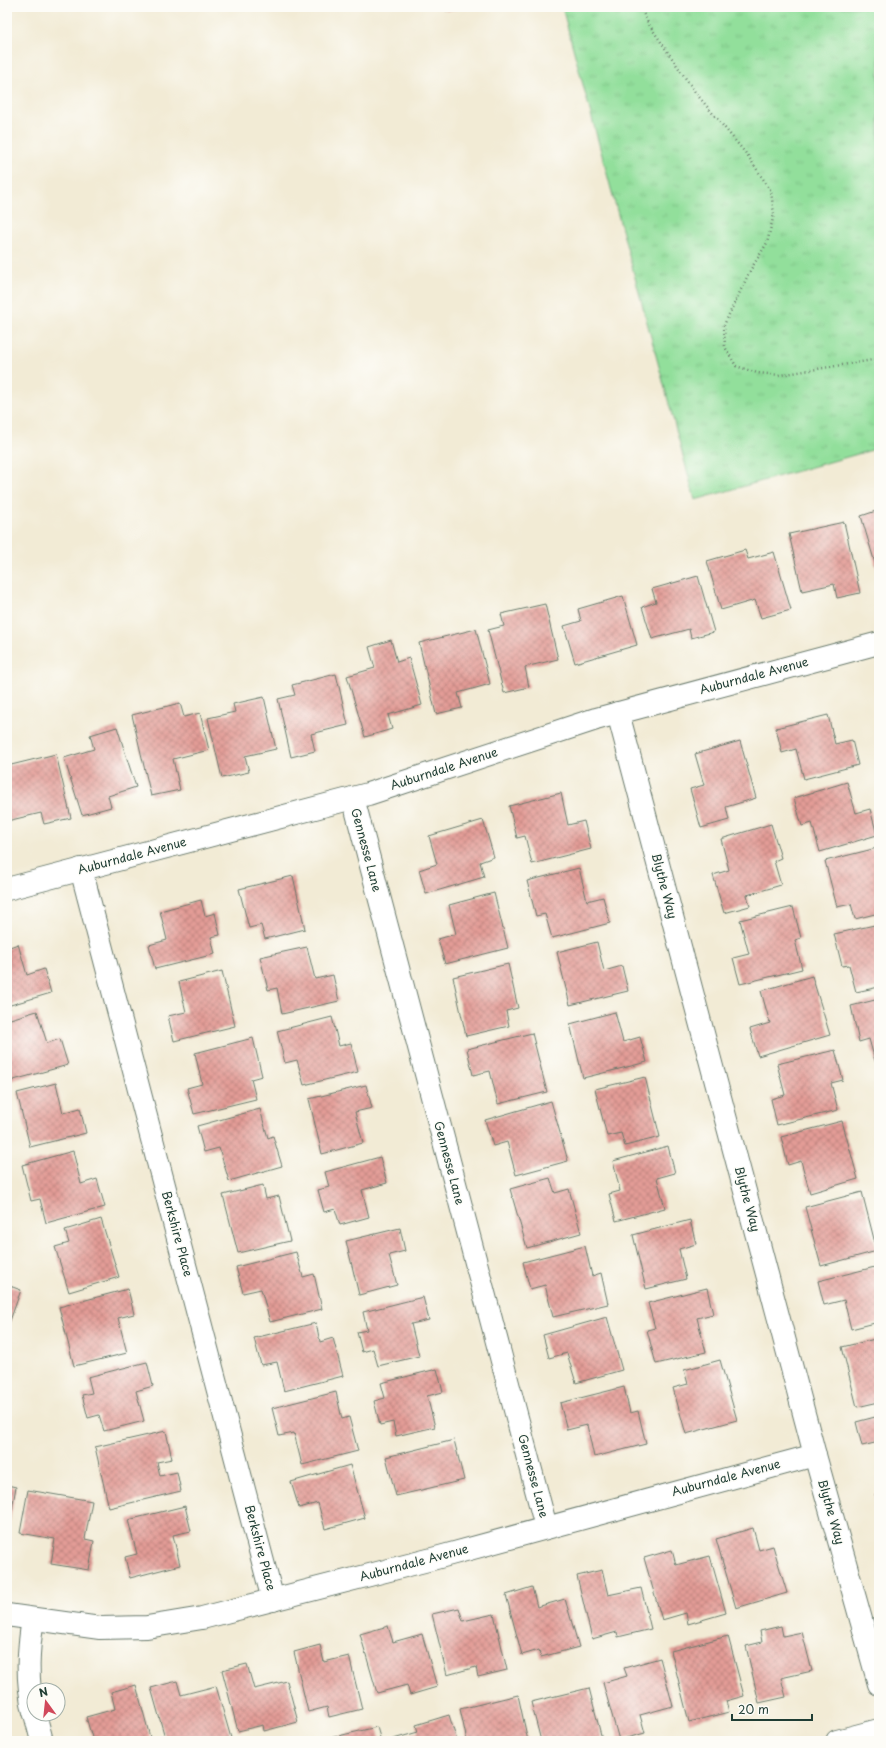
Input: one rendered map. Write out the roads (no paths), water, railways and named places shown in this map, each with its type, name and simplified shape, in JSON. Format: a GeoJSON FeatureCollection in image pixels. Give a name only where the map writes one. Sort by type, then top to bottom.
{"type":"FeatureCollection","features":[{"type":"Feature","properties":{"kind":"street","name":"Auburndale Avenue"},"geometry":{"type":"LineString","coordinates":[[7,889],[352,798],[618,713],[879,642]]}},
{"type":"Feature","properties":{"kind":"street","name":"Blythe Way"},"geometry":{"type":"LineString","coordinates":[[618,713],[815,1455],[879,1684]]}},
{"type":"Feature","properties":{"kind":"street","name":"Gennesse Lane"},"geometry":{"type":"LineString","coordinates":[[352,798],[546,1527]]}},
{"type":"Feature","properties":{"kind":"street","name":"Berkshire Place"},"geometry":{"type":"LineString","coordinates":[[81,869],[274,1600]]}},
{"type":"Feature","properties":{"kind":"street","name":"Auburndale Avenue"},"geometry":{"type":"LineString","coordinates":[[7,1615],[100,1628],[147,1627],[202,1618],[436,1558],[815,1455]]}},
{"type":"Feature","properties":{"kind":"street"},"geometry":{"type":"LineString","coordinates":[[29,1682],[29,1644],[33,1619]]}},
{"type":"Feature","properties":{"kind":"street"},"geometry":{"type":"LineString","coordinates":[[37,1722],[42,1741]]}},
{"type":"Feature","properties":{"kind":"street"},"geometry":{"type":"LineString","coordinates":[[837,1741],[879,1730]]}}]}
